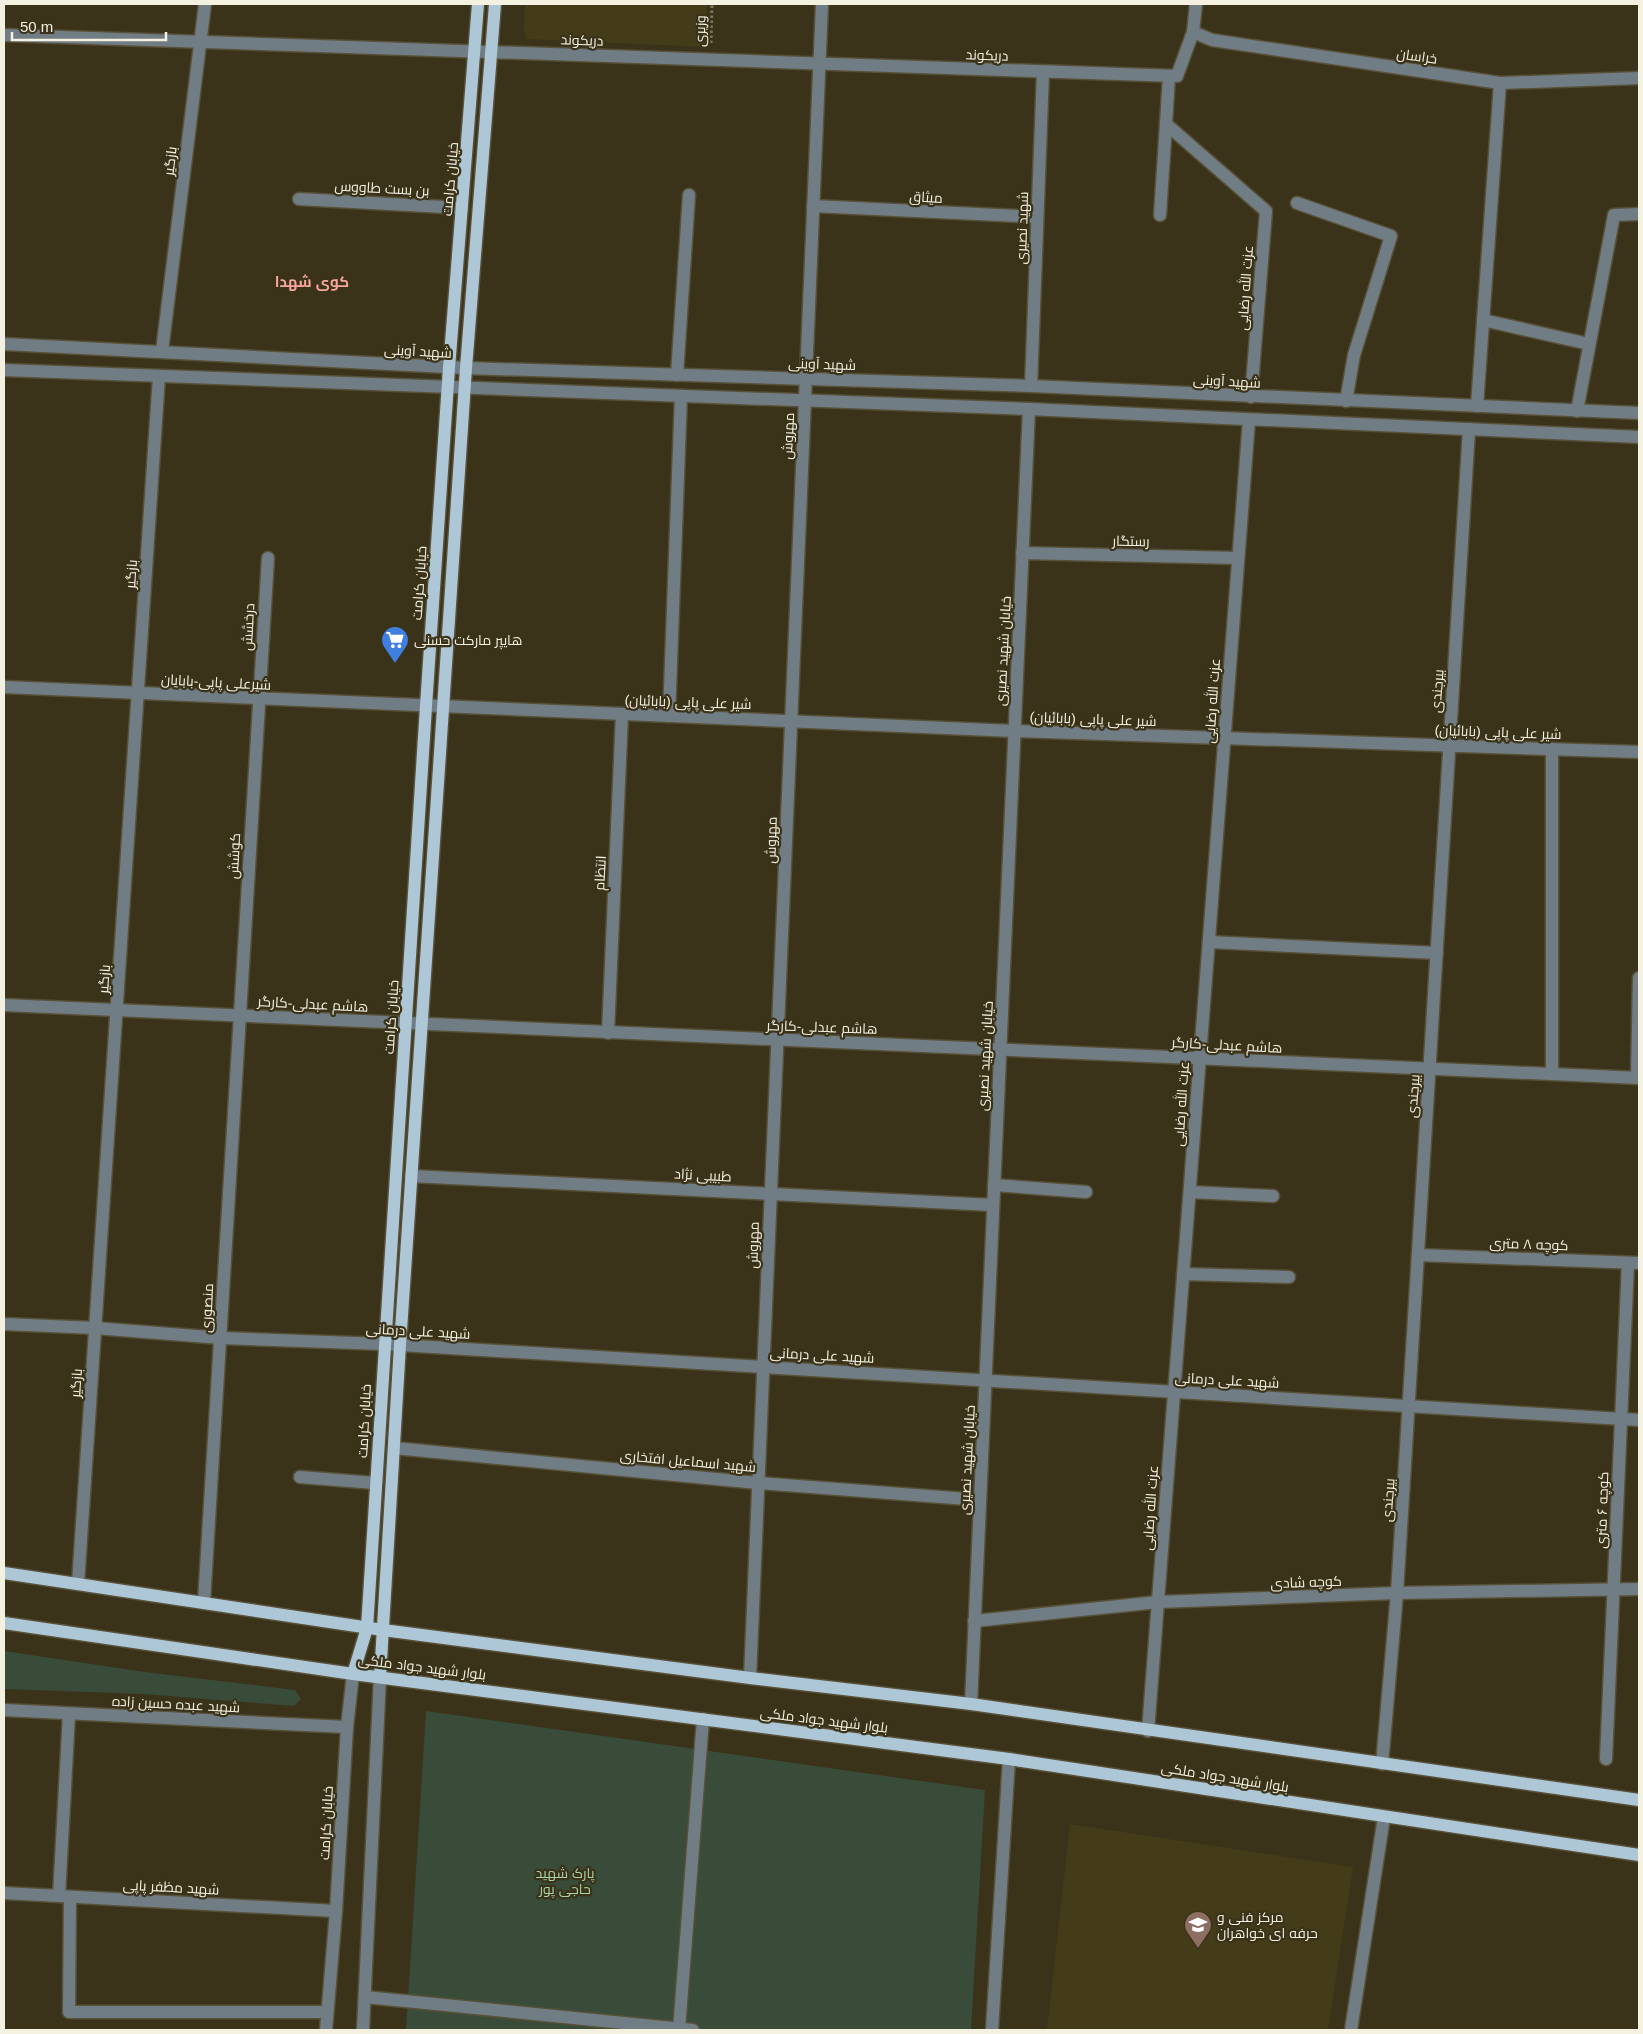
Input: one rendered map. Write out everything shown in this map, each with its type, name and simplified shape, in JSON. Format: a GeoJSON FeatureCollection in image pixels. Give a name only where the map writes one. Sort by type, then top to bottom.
{"type":"FeatureCollection","features":[{"type":"Feature","properties":{"kind":"main road","name":"خیابان کرامت"},"geometry":{"type":"LineString","coordinates":[[353,1674],[367,1628],[383,1344],[449,368],[478,4]]}},
{"type":"Feature","properties":{"kind":"main road"},"geometry":{"type":"LineString","coordinates":[[380,1677],[411,1176],[423,1025],[466,368],[495,4]]}},
{"type":"Feature","properties":{"kind":"main road"},"geometry":{"type":"LineString","coordinates":[[4,1573],[367,1628],[750,1678],[971,1704],[1148,1731],[1639,1800]]}},
{"type":"Feature","properties":{"kind":"main road","name":"بلوار شهید جواد ملکی"},"geometry":{"type":"LineString","coordinates":[[4,1623],[353,1674],[1009,1760],[1639,1855]]}},
{"type":"Feature","properties":{"kind":"street","name":"بازگیر"},"geometry":{"type":"LineString","coordinates":[[162,351],[205,4]]}},
{"type":"Feature","properties":{"kind":"street","name":"مهروش"},"geometry":{"type":"LineString","coordinates":[[750,1678],[822,4]]}},
{"type":"Feature","properties":{"kind":"street"},"geometry":{"type":"LineString","coordinates":[[1160,215],[1166,124],[1164,76],[1177,76],[1193,32],[1196,4]]}},
{"type":"Feature","properties":{"kind":"street","name":"خراسان"},"geometry":{"type":"LineString","coordinates":[[1193,32],[1212,40],[1500,83],[1639,78]]}},
{"type":"Feature","properties":{"kind":"street","name":"دریکوند"},"geometry":{"type":"LineString","coordinates":[[4,34],[1164,76]]}},
{"type":"Feature","properties":{"kind":"street","name":"شهید نصیری"},"geometry":{"type":"LineString","coordinates":[[1031,386],[1043,72]]}},
{"type":"Feature","properties":{"kind":"street"},"geometry":{"type":"LineString","coordinates":[[1477,406],[1500,83]]}},
{"type":"Feature","properties":{"kind":"street","name":"عزت الله رضایی"},"geometry":{"type":"LineString","coordinates":[[1166,124],[1266,210],[1251,397]]}},
{"type":"Feature","properties":{"kind":"street"},"geometry":{"type":"LineString","coordinates":[[677,375],[689,195]]}},
{"type":"Feature","properties":{"kind":"street","name":"بن بست طاووس"},"geometry":{"type":"LineString","coordinates":[[299,198],[462,208]]}},
{"type":"Feature","properties":{"kind":"street"},"geometry":{"type":"LineString","coordinates":[[1297,203],[1391,236],[1354,355],[1346,401]]}},
{"type":"Feature","properties":{"kind":"street","name":"میثاق"},"geometry":{"type":"LineString","coordinates":[[813,206],[1037,218]]}},
{"type":"Feature","properties":{"kind":"street"},"geometry":{"type":"LineString","coordinates":[[1577,411],[1614,215],[1639,214]]}},
{"type":"Feature","properties":{"kind":"street"},"geometry":{"type":"LineString","coordinates":[[1483,320],[1589,344]]}},
{"type":"Feature","properties":{"kind":"street","name":"شهید آوینی"},"geometry":{"type":"LineString","coordinates":[[4,344],[162,351],[449,368],[1031,386],[1639,413]]}},
{"type":"Feature","properties":{"kind":"street"},"geometry":{"type":"LineString","coordinates":[[4,370],[805,402],[1029,409],[1639,437]]}},
{"type":"Feature","properties":{"kind":"street","name":"بازگیر"},"geometry":{"type":"LineString","coordinates":[[78,1584],[159,376]]}},
{"type":"Feature","properties":{"kind":"street"},"geometry":{"type":"LineString","coordinates":[[669,716],[681,396]]}},
{"type":"Feature","properties":{"kind":"street","name":"خیابان شهید نصیری"},"geometry":{"type":"LineString","coordinates":[[971,1704],[1029,409]]}},
{"type":"Feature","properties":{"kind":"street","name":"عزت الله رضایی"},"geometry":{"type":"LineString","coordinates":[[1148,1731],[1249,420]]}},
{"type":"Feature","properties":{"kind":"street","name":"بیرجندی"},"geometry":{"type":"LineString","coordinates":[[1382,1764],[1397,1593],[1469,429]]}},
{"type":"Feature","properties":{"kind":"street","name":"رستگار"},"geometry":{"type":"LineString","coordinates":[[1022,553],[1238,558]]}},
{"type":"Feature","properties":{"kind":"street","name":"درخشش"},"geometry":{"type":"LineString","coordinates":[[259,699],[268,558]]}},
{"type":"Feature","properties":{"kind":"street","name":"شیرعلی پاپی-بابایان"},"geometry":{"type":"LineString","coordinates":[[4,687],[426,706]]}},
{"type":"Feature","properties":{"kind":"street","name":"کوشش"},"geometry":{"type":"LineString","coordinates":[[240,1016],[259,699]]}},
{"type":"Feature","properties":{"kind":"street","name":"شیر علی پاپی (بابائیان)"},"geometry":{"type":"LineString","coordinates":[[426,706],[1014,731],[1639,752]]}},
{"type":"Feature","properties":{"kind":"street","name":"انتظام"},"geometry":{"type":"LineString","coordinates":[[608,1033],[622,714]]}},
{"type":"Feature","properties":{"kind":"street"},"geometry":{"type":"LineString","coordinates":[[1552,749],[1552,1074]]}},
{"type":"Feature","properties":{"kind":"street"},"geometry":{"type":"LineString","coordinates":[[1209,942],[1437,953]]}},
{"type":"Feature","properties":{"kind":"street"},"geometry":{"type":"LineString","coordinates":[[1638,1078],[1639,978]]}},
{"type":"Feature","properties":{"kind":"street","name":"هاشم عبدلی-کارگر"},"geometry":{"type":"LineString","coordinates":[[4,1005],[1638,1078]]}},
{"type":"Feature","properties":{"kind":"street","name":"منصوری"},"geometry":{"type":"LineString","coordinates":[[204,1602],[240,1016]]}},
{"type":"Feature","properties":{"kind":"street","name":"طبیبی نژاد"},"geometry":{"type":"LineString","coordinates":[[411,1176],[993,1205]]}},
{"type":"Feature","properties":{"kind":"street"},"geometry":{"type":"LineString","coordinates":[[994,1185],[1086,1192]]}},
{"type":"Feature","properties":{"kind":"street"},"geometry":{"type":"LineString","coordinates":[[1190,1192],[1273,1196]]}},
{"type":"Feature","properties":{"kind":"street","name":"کوچه ۸ متری"},"geometry":{"type":"LineString","coordinates":[[1418,1254],[1634,1263]]}},
{"type":"Feature","properties":{"kind":"street","name":"کوچه ۶ متری"},"geometry":{"type":"LineString","coordinates":[[1606,1760],[1621,1418],[1634,1263]]}},
{"type":"Feature","properties":{"kind":"street"},"geometry":{"type":"LineString","coordinates":[[1183,1274],[1289,1277]]}},
{"type":"Feature","properties":{"kind":"street","name":"شهید علی درمانی"},"geometry":{"type":"LineString","coordinates":[[4,1324],[95,1328],[221,1338],[383,1344],[1639,1420]]}},
{"type":"Feature","properties":{"kind":"street","name":"شهید اسماعیل افتخاری"},"geometry":{"type":"LineString","coordinates":[[394,1448],[758,1483],[980,1500]]}},
{"type":"Feature","properties":{"kind":"street"},"geometry":{"type":"LineString","coordinates":[[300,1477],[375,1483]]}},
{"type":"Feature","properties":{"kind":"street","name":"کوچه شادی"},"geometry":{"type":"LineString","coordinates":[[974,1621],[1158,1602],[1397,1593],[1639,1589]]}},
{"type":"Feature","properties":{"kind":"street","name":"خیابان کرامت"},"geometry":{"type":"LineString","coordinates":[[326,2030],[336,1911],[346,1727],[353,1674]]}},
{"type":"Feature","properties":{"kind":"street"},"geometry":{"type":"LineString","coordinates":[[363,2030],[380,1677]]}},
{"type":"Feature","properties":{"kind":"street","name":"شهید عبده حسین زاده"},"geometry":{"type":"LineString","coordinates":[[4,1710],[346,1727]]}},
{"type":"Feature","properties":{"kind":"street"},"geometry":{"type":"LineString","coordinates":[[70,1714],[65,1896],[69,2012],[327,2012]]}},
{"type":"Feature","properties":{"kind":"street"},"geometry":{"type":"LineString","coordinates":[[679,2029],[703,1719]]}},
{"type":"Feature","properties":{"kind":"street"},"geometry":{"type":"LineString","coordinates":[[992,2030],[1009,1760]]}},
{"type":"Feature","properties":{"kind":"street"},"geometry":{"type":"LineString","coordinates":[[1351,2030],[1384,1817]]}},
{"type":"Feature","properties":{"kind":"street","name":"شهید مظفر پاپی"},"geometry":{"type":"LineString","coordinates":[[4,1893],[336,1911]]}},
{"type":"Feature","properties":{"kind":"street"},"geometry":{"type":"LineString","coordinates":[[365,1997],[693,2030]]}},
{"type":"Feature","properties":{"kind":"path","name":"وزیری"},"geometry":{"type":"LineString","coordinates":[[710,59],[712,4]]}},
{"type":"Feature","properties":{"kind":"shaded area"},"geometry":{"type":"Polygon","coordinates":[[[525,4],[707,4],[705,47],[526,39],[524,31],[525,4]]]}},
{"type":"Feature","properties":{"kind":"shaded area","name":"مرکز فنی و حرفه ای خواهران"},"geometry":{"type":"Polygon","coordinates":[[[1070,1824],[1353,1867],[1328,2030],[1047,2030],[1070,1824]]]}},
{"type":"Feature","properties":{"kind":"green space"},"geometry":{"type":"Polygon","coordinates":[[[4,1651],[145,1672],[295,1690],[301,1699],[294,1706],[144,1694],[4,1689],[4,1651]]]}},
{"type":"Feature","properties":{"kind":"green space","name":"پارک شهید حاجی پور"},"geometry":{"type":"Polygon","coordinates":[[[426,1711],[985,1790],[971,2030],[406,2030],[426,1711]]]}},
{"type":"Feature","properties":{"kind":"place","name":"هایپر مارکت حسنی"},"geometry":{"type":"Point","coordinates":[395,664]}},
{"type":"Feature","properties":{"kind":"place","name":"مرکز فنی و حرفه ای خواهران"},"geometry":{"type":"Point","coordinates":[1198,1949]}},
{"type":"Feature","properties":{"kind":"district","name":"کوی شهدا"},"geometry":{"type":"Point","coordinates":[312,282]}}]}
